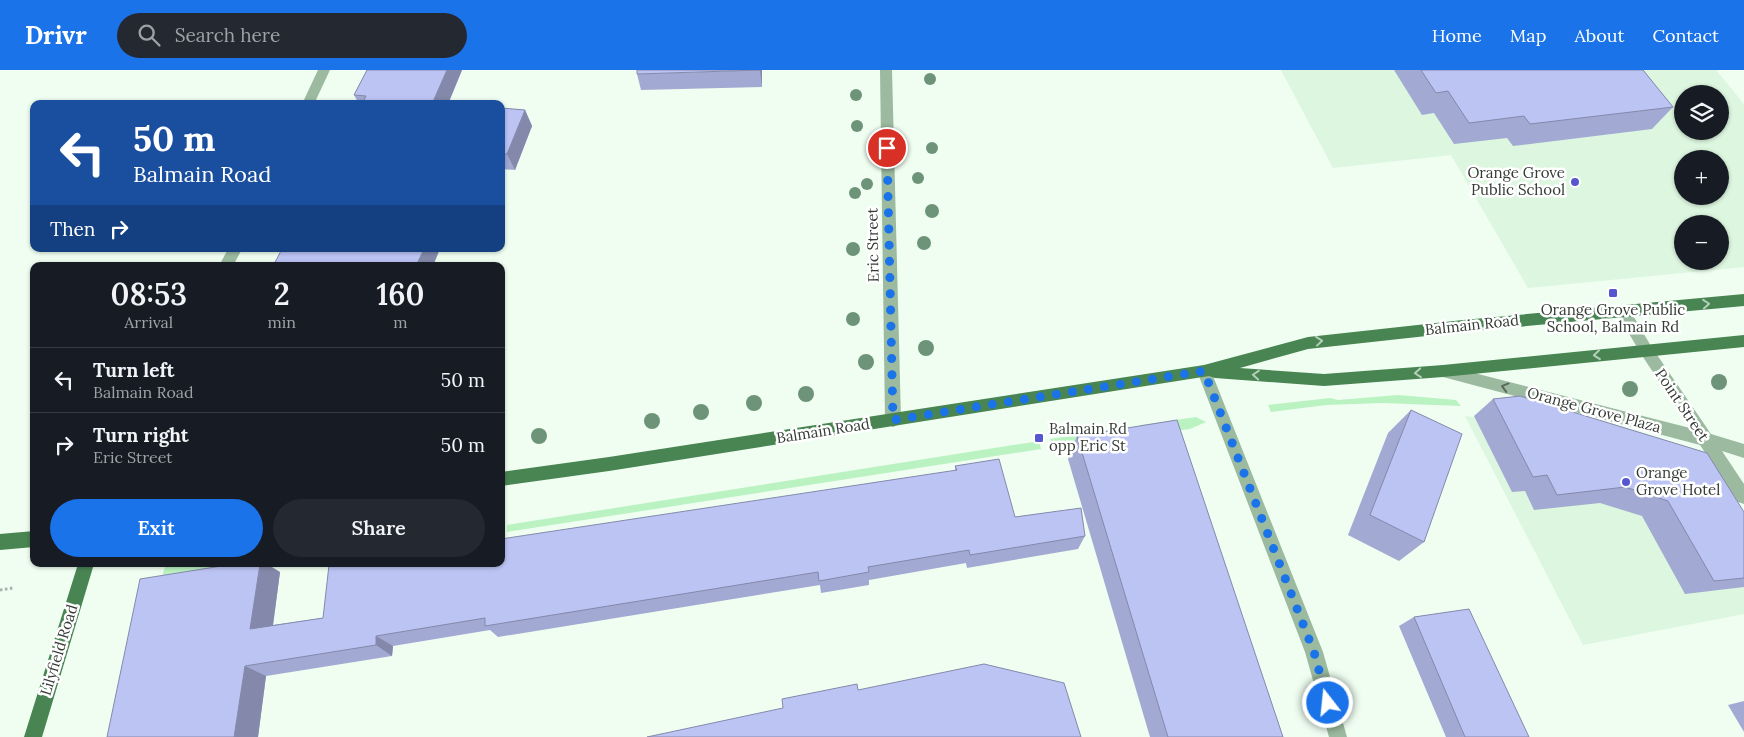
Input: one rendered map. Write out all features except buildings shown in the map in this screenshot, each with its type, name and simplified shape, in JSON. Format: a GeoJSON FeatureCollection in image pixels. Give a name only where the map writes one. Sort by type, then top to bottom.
{"type":"FeatureCollection","features":[{"type":"Feature","properties":{"kind":"main road","name":"Balmain Road"},"geometry":{"type":"LineString","coordinates":[[505,478],[1204,371],[1308,343],[1744,300]]}},
{"type":"Feature","properties":{"kind":"main road","name":"Balmain Road"},"geometry":{"type":"LineString","coordinates":[[1204,371],[1324,380],[1443,371],[1744,341]]}},
{"type":"Feature","properties":{"kind":"main road"},"geometry":{"type":"LineString","coordinates":[[0,542],[30,538]]}},
{"type":"Feature","properties":{"kind":"main road","name":"Lilyfield Road"},"geometry":{"type":"LineString","coordinates":[[33,737],[85,567]]}},
{"type":"Feature","properties":{"kind":"street"},"geometry":{"type":"LineString","coordinates":[[310,100],[324,70]]}},
{"type":"Feature","properties":{"kind":"street","name":"Eric Street"},"geometry":{"type":"LineString","coordinates":[[886,70],[893,420]]}},
{"type":"Feature","properties":{"kind":"street","name":"Point Street"},"geometry":{"type":"LineString","coordinates":[[1623,311],[1646,350],[1744,497]]}},
{"type":"Feature","properties":{"kind":"street"},"geometry":{"type":"LineString","coordinates":[[1204,371],[1314,652],[1338,737]]}},
{"type":"Feature","properties":{"kind":"street","name":"Orange Grove Plaza"},"geometry":{"type":"LineString","coordinates":[[1443,371],[1705,439],[1744,451]]}},
{"type":"Feature","properties":{"kind":"path"},"geometry":{"type":"LineString","coordinates":[[0,590],[13,588]]}},
{"type":"Feature","properties":{"kind":"shaded area","name":"Orange Grove Public School"},"geometry":{"type":"Polygon","coordinates":[[[1281,70],[1716,70],[1728,85],[1674,85],[1674,140],[1729,140],[1729,86],[1744,104],[1744,267],[1729,268],[1729,215],[1674,215],[1674,270],[1713,270],[1528,288],[1451,155],[1333,168],[1281,70]]]}},
{"type":"Feature","properties":{"kind":"shaded area"},"geometry":{"type":"Polygon","coordinates":[[[1465,416],[1497,420],[1744,563],[1744,614],[1583,645],[1465,416]]]}},
{"type":"Feature","properties":{"kind":"green space"},"geometry":{"type":"Polygon","coordinates":[[[1398,395],[1456,400],[1461,406],[1382,403],[1326,405],[1271,412],[1268,405],[1330,398],[1338,400],[1398,395]]]}},
{"type":"Feature","properties":{"kind":"green space"},"geometry":{"type":"Polygon","coordinates":[[[1196,417],[1206,422],[1190,429],[1139,436],[1136,432],[1141,425],[1196,417]]]}},
{"type":"Feature","properties":{"kind":"green space"},"geometry":{"type":"Polygon","coordinates":[[[1123,428],[1131,433],[1132,437],[1053,448],[1050,439],[1123,428]]]}},
{"type":"Feature","properties":{"kind":"green space"},"geometry":{"type":"Polygon","coordinates":[[[1039,441],[1041,449],[507,532],[507,525],[1039,441]]]}},
{"type":"Feature","properties":{"kind":"green space"},"geometry":{"type":"Polygon","coordinates":[[[165,567],[244,567],[162,577],[165,567]]]}},
{"type":"Feature","properties":{"kind":"place","name":"Orange Grove Public School"},"geometry":{"type":"Point","coordinates":[1575,182]}},
{"type":"Feature","properties":{"kind":"place","name":"Orange Grove Public School, Balmain Rd"},"geometry":{"type":"Point","coordinates":[1613,293]}},
{"type":"Feature","properties":{"kind":"place","name":"Balmain Rd opp Eric St"},"geometry":{"type":"Point","coordinates":[1039,438]}},
{"type":"Feature","properties":{"kind":"place","name":"Orange Grove Hotel"},"geometry":{"type":"Point","coordinates":[1626,482]}},
{"type":"Feature","properties":{"kind":"route"},"geometry":{"type":"LineString","coordinates":[[887,148],[893,420],[1204,371],[1314,652],[1328,703]]}}]}
